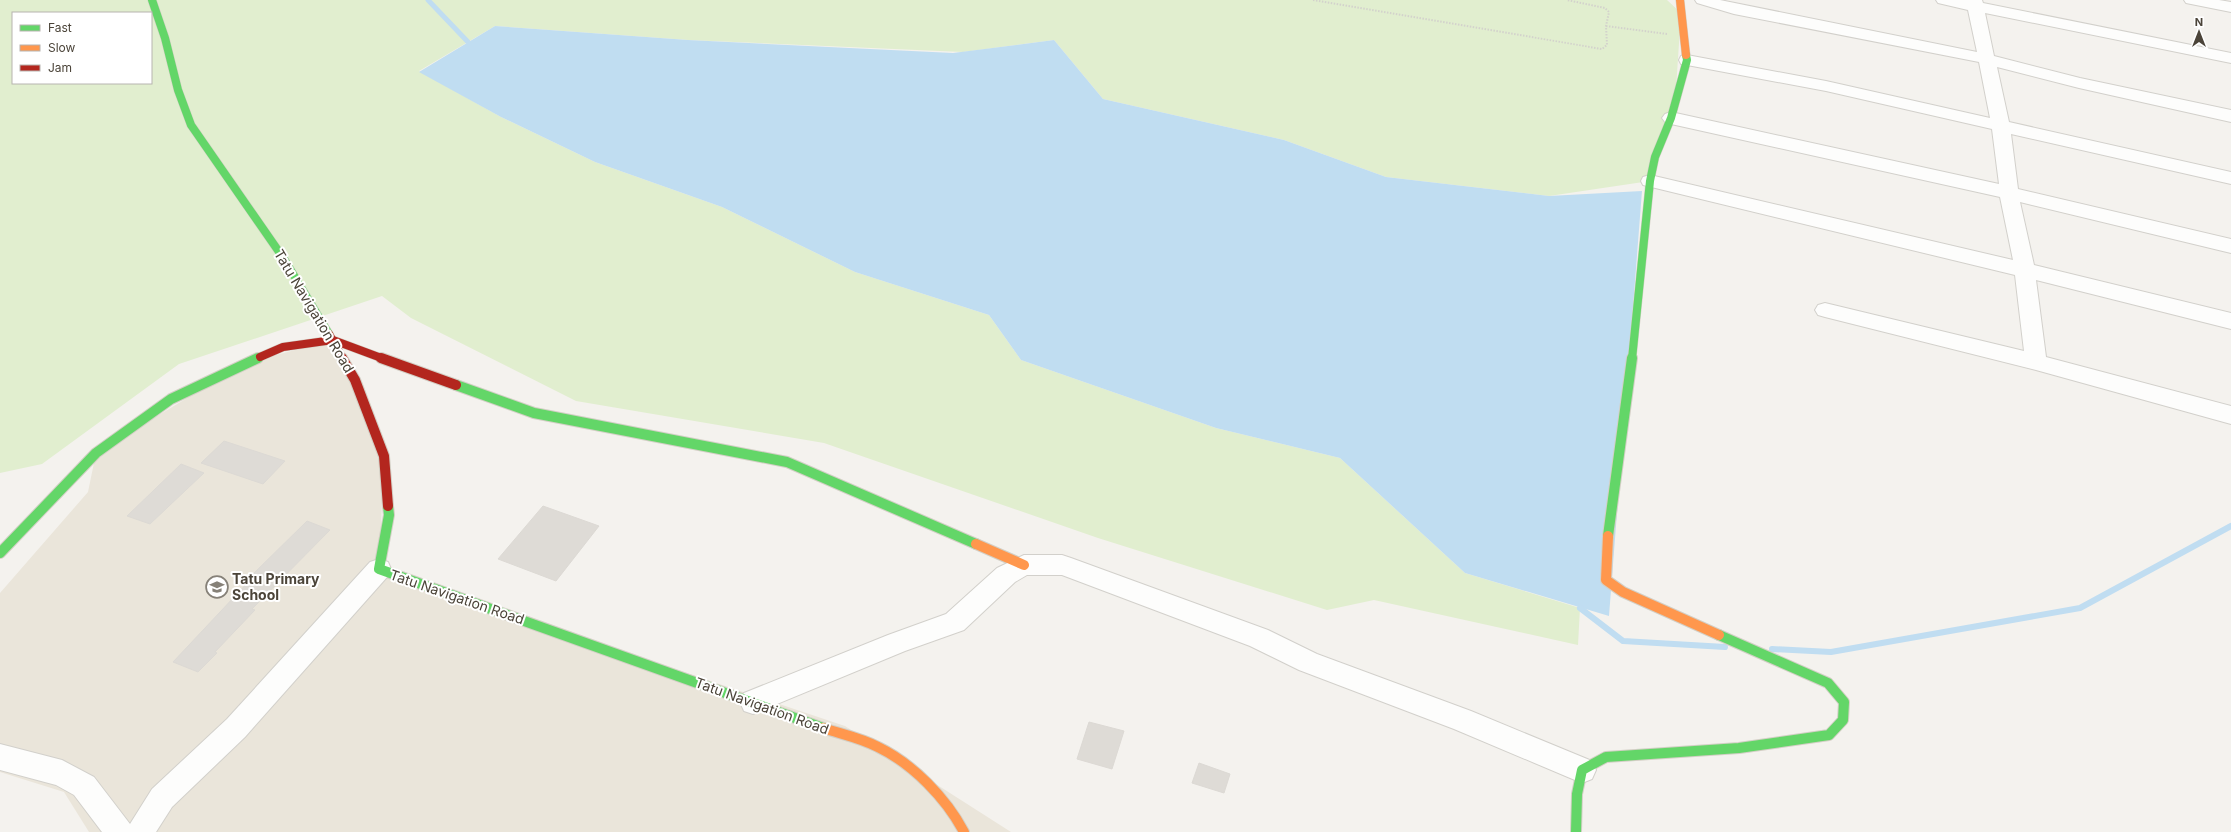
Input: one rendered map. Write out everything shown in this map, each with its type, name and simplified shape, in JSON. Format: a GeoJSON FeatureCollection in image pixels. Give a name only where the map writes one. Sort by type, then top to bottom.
{"type":"FeatureCollection","features":[{"type":"Feature","properties":{"kind":"street","name":"Tatu Navigation Road"},"geometry":{"type":"LineString","coordinates":[[152,0],[165,38],[178,90],[191,125],[284,259],[333,340],[355,380],[384,456],[389,515],[378,570],[883,749],[939,795],[967,830]]}},
{"type":"Feature","properties":{"kind":"street"},"geometry":{"type":"LineString","coordinates":[[1576,832],[1577,794],[1582,770],[1606,757],[1739,748],[1829,735],[1843,720],[1844,702],[1828,683],[1804,671],[1622,592],[1606,580],[1605,568],[1608,538],[1634,342],[1650,181],[1655,157],[1672,118],[1687,60],[1680,0]]}},
{"type":"Feature","properties":{"kind":"street"},"geometry":{"type":"LineString","coordinates":[[1702,0],[1734,10],[1987,59],[2079,83],[2231,116]]}},
{"type":"Feature","properties":{"kind":"street"},"geometry":{"type":"LineString","coordinates":[[1944,0],[1974,3],[2231,58]]}},
{"type":"Feature","properties":{"kind":"street"},"geometry":{"type":"LineString","coordinates":[[2192,0],[2231,7]]}},
{"type":"Feature","properties":{"kind":"street"},"geometry":{"type":"LineString","coordinates":[[1974,3],[2002,126],[2009,193],[2025,271],[2036,362]]}},
{"type":"Feature","properties":{"kind":"street"},"geometry":{"type":"LineString","coordinates":[[1687,60],[1788,78],[2231,178]]}},
{"type":"Feature","properties":{"kind":"street"},"geometry":{"type":"LineString","coordinates":[[1672,118],[2009,193],[2231,246]]}},
{"type":"Feature","properties":{"kind":"street"},"geometry":{"type":"LineString","coordinates":[[1650,181],[1908,241],[2231,321]]}},
{"type":"Feature","properties":{"kind":"street"},"geometry":{"type":"LineString","coordinates":[[1825,310],[2036,362],[2231,415]]}},
{"type":"Feature","properties":{"kind":"street"},"geometry":{"type":"LineString","coordinates":[[0,553],[96,452],[171,399],[245,363],[283,347],[309,342],[333,340],[534,414],[787,462],[1024,565],[1062,565],[1259,638],[1308,662],[1462,720],[1582,770]]}},
{"type":"Feature","properties":{"kind":"street"},"geometry":{"type":"LineString","coordinates":[[753,702],[897,643],[955,622],[1006,575],[1024,565]]}},
{"type":"Feature","properties":{"kind":"street"},"geometry":{"type":"LineString","coordinates":[[140,832],[162,798],[236,728],[378,570]]}},
{"type":"Feature","properties":{"kind":"street"},"geometry":{"type":"LineString","coordinates":[[0,757],[62,773],[84,786],[119,832]]}},
{"type":"Feature","properties":{"kind":"path"},"geometry":{"type":"LineString","coordinates":[[1313,0],[1594,49],[1602,49],[1607,45],[1606,26],[1609,12],[1605,8],[1567,0]]}},
{"type":"Feature","properties":{"kind":"path"},"geometry":{"type":"LineString","coordinates":[[1606,26],[1683,36]]}},
{"type":"Feature","properties":{"kind":"shaded area","name":"Tatu Primary School"},"geometry":{"type":"Polygon","coordinates":[[[333,340],[384,456],[379,570],[845,726],[1011,832],[89,832],[64,792],[0,772],[0,593],[88,492],[96,453],[245,363],[333,340]]]}},
{"type":"Feature","properties":{"kind":"green space"},"geometry":{"type":"Polygon","coordinates":[[[0,0],[1667,0],[1681,13],[1675,104],[1650,181],[1549,196],[1386,177],[1284,140],[1103,99],[1054,40],[963,52],[688,40],[495,26],[419,71],[501,117],[595,162],[722,207],[855,272],[989,315],[1021,360],[1216,428],[1340,458],[1465,573],[1580,608],[1578,645],[1374,600],[1327,610],[1098,538],[824,443],[576,401],[411,318],[382,296],[179,364],[42,464],[0,473],[0,0]]]}},
{"type":"Feature","properties":{"kind":"water"},"geometry":{"type":"Polygon","coordinates":[[[495,26],[688,40],[953,53],[1054,40],[1103,99],[1284,140],[1386,177],[1549,196],[1642,191],[1609,616],[1465,573],[1340,458],[1216,428],[1021,360],[989,315],[855,272],[722,207],[595,162],[501,117],[419,72],[495,26]]]}},
{"type":"Feature","properties":{"kind":"building"},"geometry":{"type":"Polygon","coordinates":[[[224,441],[285,461],[263,484],[201,463],[224,441]]]}},
{"type":"Feature","properties":{"kind":"building"},"geometry":{"type":"Polygon","coordinates":[[[181,464],[204,473],[150,524],[127,516],[181,464]]]}},
{"type":"Feature","properties":{"kind":"building"},"geometry":{"type":"Polygon","coordinates":[[[543,506],[599,526],[556,581],[498,559],[543,506]]]}},
{"type":"Feature","properties":{"kind":"building"},"geometry":{"type":"Polygon","coordinates":[[[307,521],[330,530],[252,609],[255,610],[215,652],[217,653],[198,672],[173,662],[252,578],[250,577],[307,521]]]}},
{"type":"Feature","properties":{"kind":"building"},"geometry":{"type":"Polygon","coordinates":[[[1089,722],[1124,731],[1112,769],[1077,759],[1089,722]]]}},
{"type":"Feature","properties":{"kind":"building"},"geometry":{"type":"Polygon","coordinates":[[[1199,763],[1230,774],[1224,793],[1192,783],[1199,763]]]}},
{"type":"Feature","properties":{"kind":"waterway"},"geometry":{"type":"LineString","coordinates":[[428,0],[468,42]]}},
{"type":"Feature","properties":{"kind":"waterway"},"geometry":{"type":"LineString","coordinates":[[1772,649],[1831,652],[2080,608],[2231,526]]}},
{"type":"Feature","properties":{"kind":"waterway"},"geometry":{"type":"LineString","coordinates":[[1580,608],[1623,641],[1725,647]]}},
{"type":"Feature","properties":{"kind":"traffic: fast"},"geometry":{"type":"LineString","coordinates":[[152,0],[165,38],[178,90],[191,125],[284,259],[329,334]]}},
{"type":"Feature","properties":{"kind":"traffic: fast"},"geometry":{"type":"LineString","coordinates":[[1608,536],[1634,342],[1650,181],[1655,157],[1671,118],[1687,60],[1686,55]]}},
{"type":"Feature","properties":{"kind":"traffic: fast"},"geometry":{"type":"LineString","coordinates":[[0,553],[96,453],[171,399],[260,357]]}},
{"type":"Feature","properties":{"kind":"traffic: fast"},"geometry":{"type":"LineString","coordinates":[[456,385],[534,413],[787,462],[976,544]]}},
{"type":"Feature","properties":{"kind":"traffic: fast"},"geometry":{"type":"LineString","coordinates":[[388,506],[389,515],[379,569],[823,728]]}},
{"type":"Feature","properties":{"kind":"traffic: fast"},"geometry":{"type":"LineString","coordinates":[[1576,832],[1577,794],[1582,770],[1606,757],[1739,748],[1829,735],[1843,720],[1844,702],[1828,683],[1719,635]]}},
{"type":"Feature","properties":{"kind":"traffic: slow"},"geometry":{"type":"LineString","coordinates":[[1680,0],[1686,55]]}},
{"type":"Feature","properties":{"kind":"traffic: slow"},"geometry":{"type":"LineString","coordinates":[[1608,536],[1605,568],[1606,580],[1623,592],[1719,635]]}},
{"type":"Feature","properties":{"kind":"traffic: slow"},"geometry":{"type":"LineString","coordinates":[[976,544],[1024,565]]}},
{"type":"Feature","properties":{"kind":"traffic: slow"},"geometry":{"type":"LineString","coordinates":[[823,728],[871,744],[895,757],[930,786],[950,809],[964,832]]}},
{"type":"Feature","properties":{"kind":"traffic: jam"},"geometry":{"type":"LineString","coordinates":[[329,334],[355,380],[384,456],[388,506]]}},
{"type":"Feature","properties":{"kind":"traffic: jam"},"geometry":{"type":"LineString","coordinates":[[260,357],[283,347],[333,340],[456,385]]}},
{"type":"Feature","properties":{"kind":"place","name":"Tatu Primary School"},"geometry":{"type":"Point","coordinates":[217,587]}}]}
